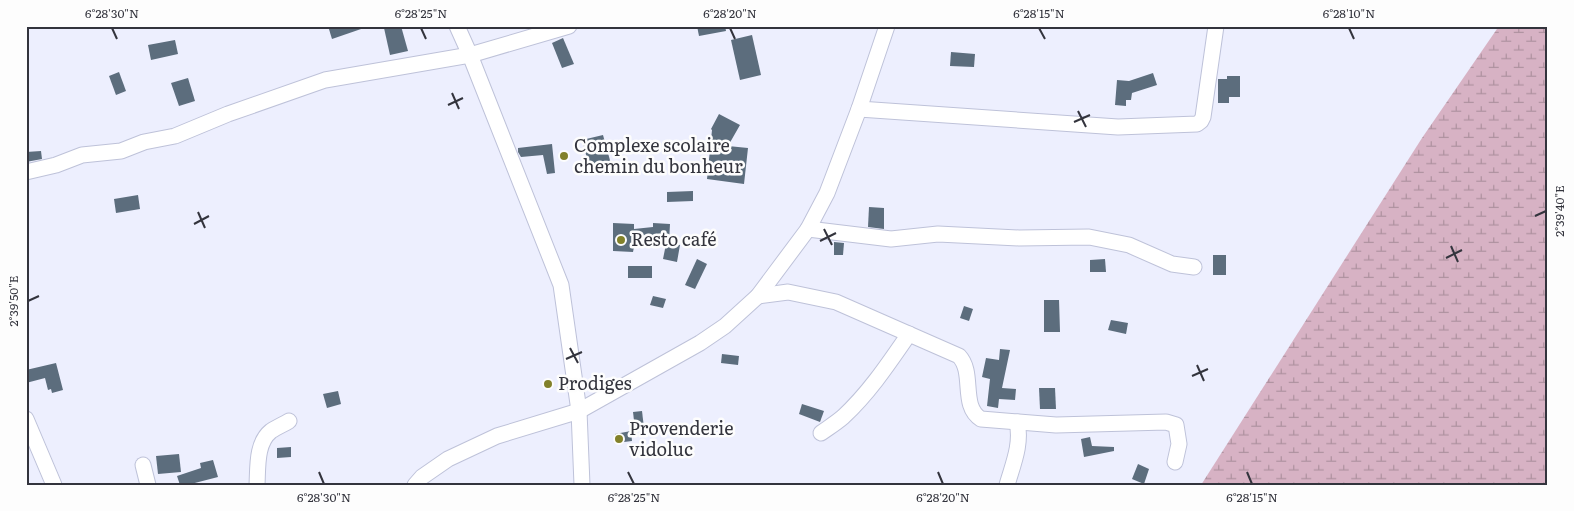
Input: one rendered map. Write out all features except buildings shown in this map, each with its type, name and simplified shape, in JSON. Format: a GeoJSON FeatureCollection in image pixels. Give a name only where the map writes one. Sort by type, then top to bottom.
{"type":"FeatureCollection","features":[{"type":"Feature","properties":{"kind":"street"},"geometry":{"type":"LineString","coordinates":[[457,26],[561,286],[579,411],[582,485]]}},
{"type":"Feature","properties":{"kind":"street"},"geometry":{"type":"LineString","coordinates":[[26,172],[56,165],[82,155],[121,151],[144,142],[175,136],[228,114],[325,80],[470,55],[547,29],[569,26]]}},
{"type":"Feature","properties":{"kind":"street"},"geometry":{"type":"LineString","coordinates":[[415,485],[422,477],[448,459],[497,436],[579,411],[700,343],[725,326],[758,296],[808,229],[827,193],[887,26]]}},
{"type":"Feature","properties":{"kind":"street"},"geometry":{"type":"LineString","coordinates":[[859,108],[1118,127],[1197,124],[1203,117],[1216,26]]}},
{"type":"Feature","properties":{"kind":"street"},"geometry":{"type":"LineString","coordinates":[[808,229],[891,239],[938,234],[1019,238],[1089,237],[1129,245],[1172,264],[1194,267]]}},
{"type":"Feature","properties":{"kind":"street"},"geometry":{"type":"LineString","coordinates":[[758,296],[788,292],[836,302],[959,356],[963,360],[971,407],[975,415],[981,419],[1056,425],[1166,422],[1176,425],[1179,444],[1175,462]]}},
{"type":"Feature","properties":{"kind":"street"},"geometry":{"type":"LineString","coordinates":[[821,433],[843,417],[864,394],[909,334]]}},
{"type":"Feature","properties":{"kind":"street"},"geometry":{"type":"LineString","coordinates":[[26,419],[54,485]]}},
{"type":"Feature","properties":{"kind":"street"},"geometry":{"type":"LineString","coordinates":[[257,485],[259,453],[263,439],[289,421]]}},
{"type":"Feature","properties":{"kind":"street"},"geometry":{"type":"LineString","coordinates":[[1008,484],[1019,446],[1020,432],[1018,422]]}},
{"type":"Feature","properties":{"kind":"street"},"geometry":{"type":"LineString","coordinates":[[143,465],[148,485]]}},
{"type":"Feature","properties":{"kind":"green space"},"geometry":{"type":"Polygon","coordinates":[[[1499,26],[1548,26],[1548,485],[1201,485],[1422,138],[1499,26]]]}},
{"type":"Feature","properties":{"kind":"place","name":"Complexe scolaire chemin du bonheur"},"geometry":{"type":"Point","coordinates":[564,156]}},
{"type":"Feature","properties":{"kind":"place","name":"Resto café"},"geometry":{"type":"Point","coordinates":[621,240]}},
{"type":"Feature","properties":{"kind":"place","name":"Prodiges"},"geometry":{"type":"Point","coordinates":[548,384]}},
{"type":"Feature","properties":{"kind":"place","name":"Provenderie vidoluc"},"geometry":{"type":"Point","coordinates":[619,439]}}]}
